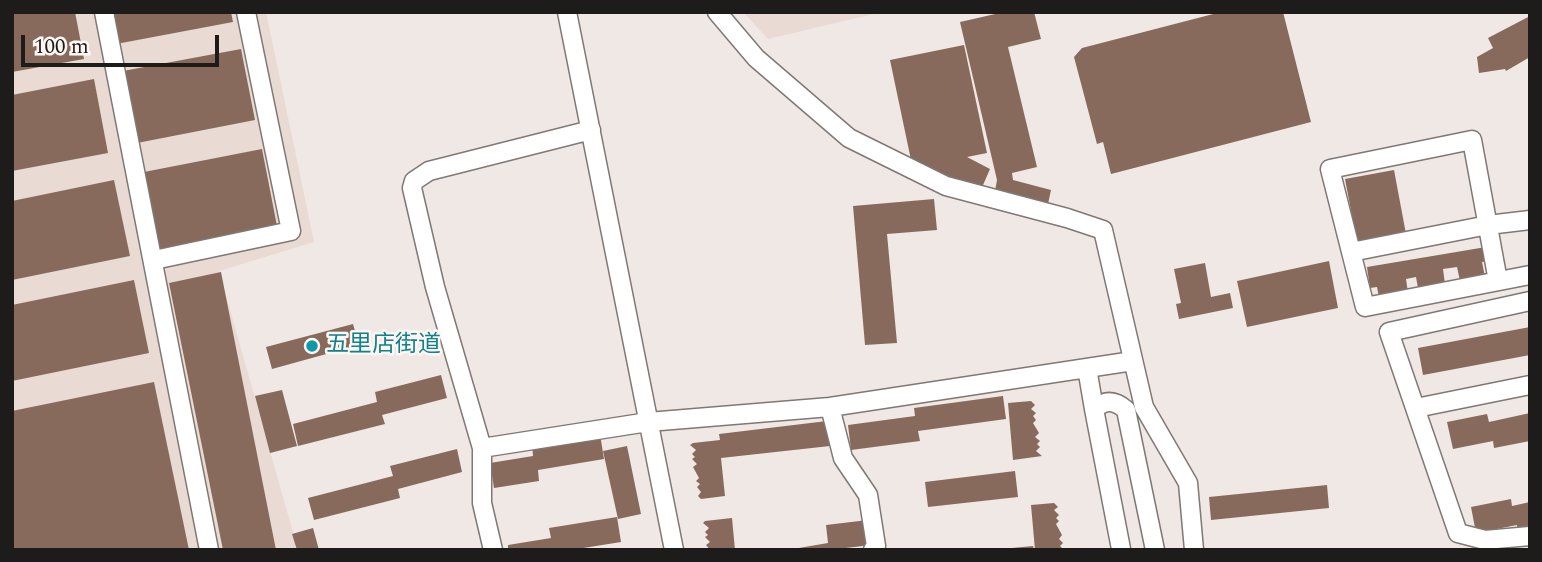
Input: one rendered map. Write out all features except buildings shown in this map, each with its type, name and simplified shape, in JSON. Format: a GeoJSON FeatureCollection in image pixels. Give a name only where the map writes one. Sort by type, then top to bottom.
{"type":"FeatureCollection","features":[{"type":"Feature","properties":{"kind":"street"},"geometry":{"type":"LineString","coordinates":[[104,12],[209,550]]}},
{"type":"Feature","properties":{"kind":"street"},"geometry":{"type":"LineString","coordinates":[[154,260],[291,230],[246,12]]}},
{"type":"Feature","properties":{"kind":"street"},"geometry":{"type":"LineString","coordinates":[[567,12],[674,550]]}},
{"type":"Feature","properties":{"kind":"street"},"geometry":{"type":"LineString","coordinates":[[717,12],[756,58],[849,138],[946,186],[1103,230],[1144,407],[1188,483],[1194,550]]}},
{"type":"Feature","properties":{"kind":"street"},"geometry":{"type":"LineString","coordinates":[[493,550],[482,503],[482,448],[418,224],[412,188],[414,181],[429,171],[591,130]]}},
{"type":"Feature","properties":{"kind":"street"},"geometry":{"type":"LineString","coordinates":[[1498,281],[1472,140],[1330,169],[1365,307],[1530,275]]}},
{"type":"Feature","properties":{"kind":"street"},"geometry":{"type":"LineString","coordinates":[[1351,253],[1488,225],[1530,220]]}},
{"type":"Feature","properties":{"kind":"street"},"geometry":{"type":"LineString","coordinates":[[1530,301],[1389,332],[1458,533],[1485,540],[1530,536]]}},
{"type":"Feature","properties":{"kind":"street"},"geometry":{"type":"LineString","coordinates":[[482,448],[648,422],[830,407],[1133,360]]}},
{"type":"Feature","properties":{"kind":"street"},"geometry":{"type":"LineString","coordinates":[[1087,368],[1121,550]]}},
{"type":"Feature","properties":{"kind":"street"},"geometry":{"type":"LineString","coordinates":[[1416,408],[1530,385]]}},
{"type":"Feature","properties":{"kind":"street"},"geometry":{"type":"LineString","coordinates":[[1094,408],[1102,402],[1111,401],[1126,410],[1154,550]]}},
{"type":"Feature","properties":{"kind":"street"},"geometry":{"type":"LineString","coordinates":[[830,407],[843,458],[868,495],[876,545],[873,550]]}},
{"type":"Feature","properties":{"kind":"shaded area"},"geometry":{"type":"Polygon","coordinates":[[[12,12],[266,12],[314,242],[219,271],[298,550],[12,550],[12,12]]]}},
{"type":"Feature","properties":{"kind":"shaded area"},"geometry":{"type":"Polygon","coordinates":[[[743,12],[882,12],[768,39],[743,12]]]}},
{"type":"Feature","properties":{"kind":"place","name":"五里店街道"},"geometry":{"type":"Point","coordinates":[312,346]}}]}
